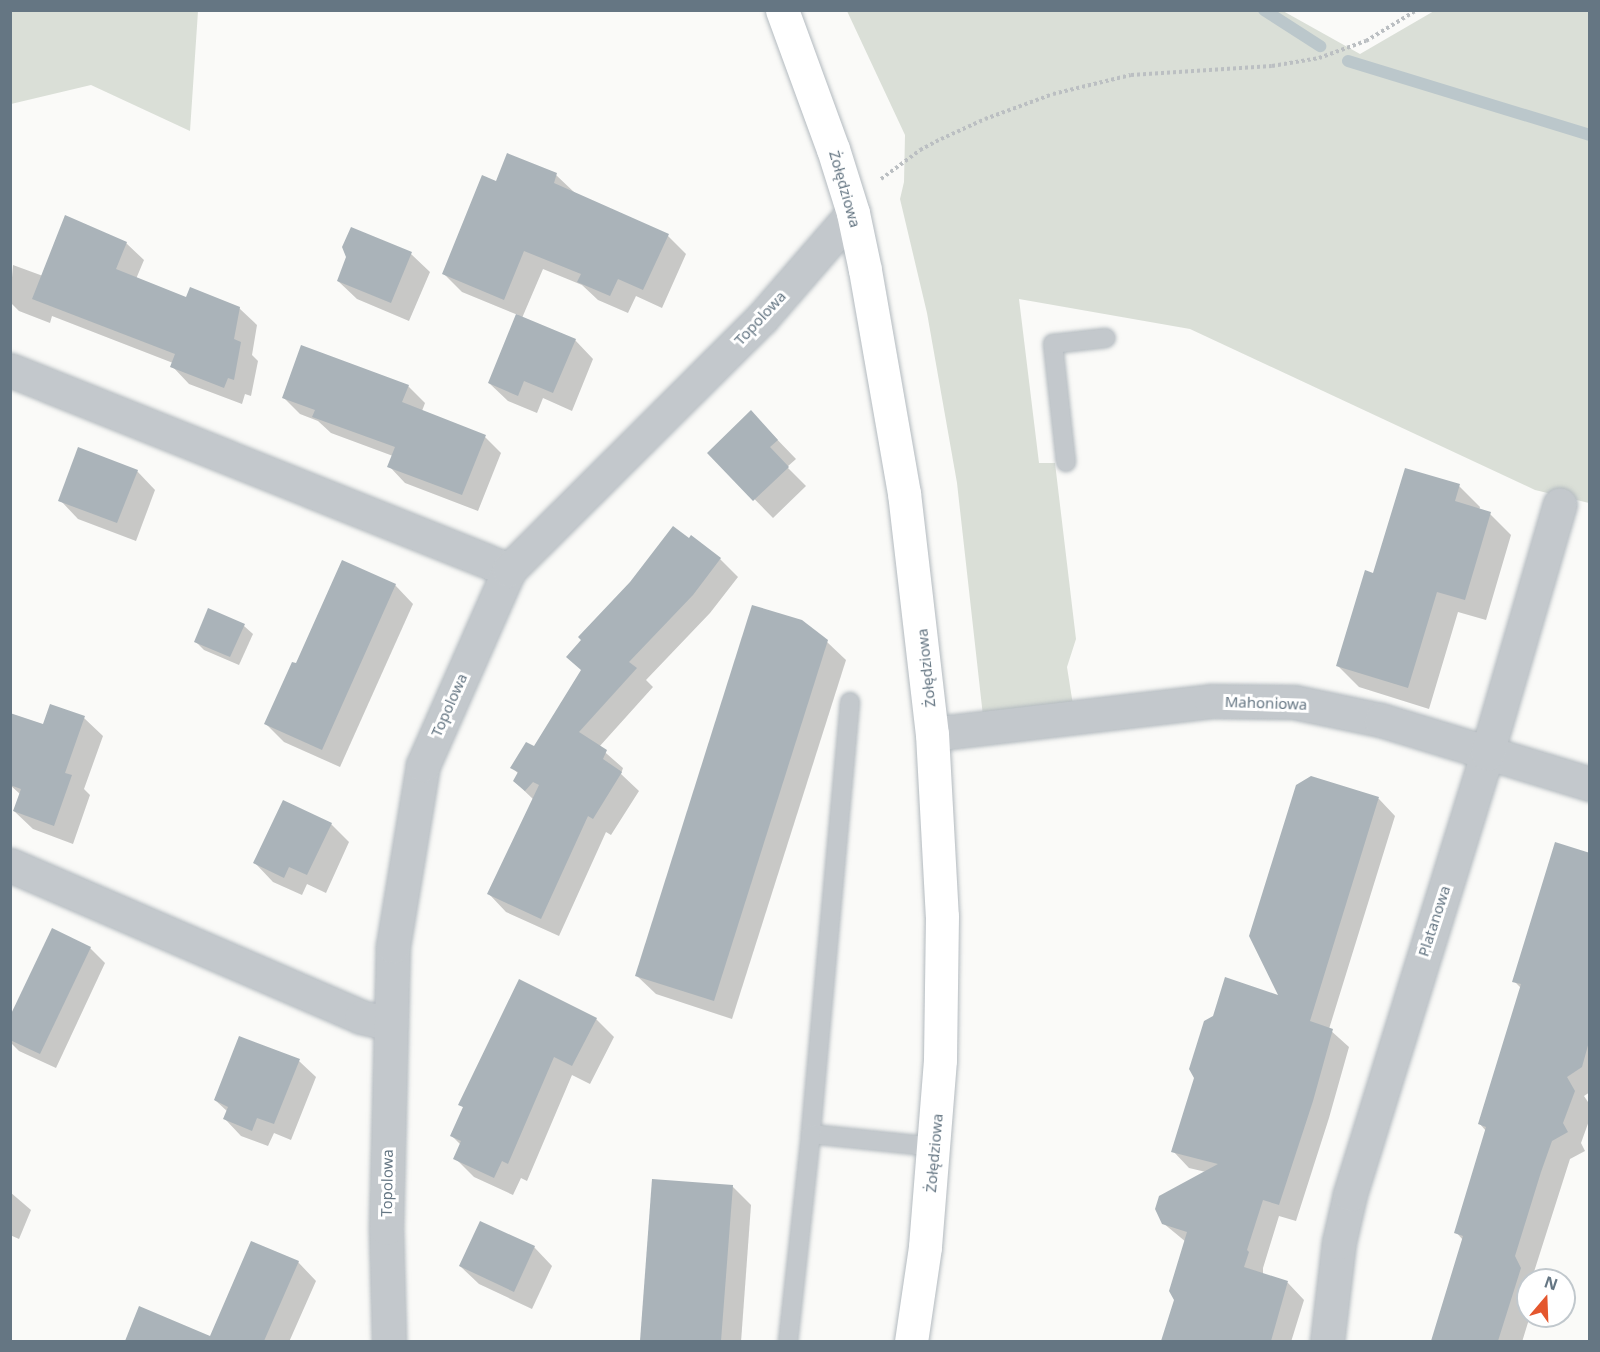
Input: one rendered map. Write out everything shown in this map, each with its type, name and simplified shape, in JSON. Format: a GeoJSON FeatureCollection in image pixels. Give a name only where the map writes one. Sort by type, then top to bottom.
{"type":"FeatureCollection","features":[{"type":"Feature","properties":{"kind":"street","name":"Żołędziowa"},"geometry":{"type":"LineString","coordinates":[[782,10],[823,117],[853,213],[896,437],[923,635],[932,734],[942,916],[940,1060],[935,1147],[925,1247],[911,1341]]}},
{"type":"Feature","properties":{"kind":"street","name":"Topolowa"},"geometry":{"type":"LineString","coordinates":[[389,1341],[386,1228],[393,946],[423,765],[508,570],[762,318],[853,213]]}},
{"type":"Feature","properties":{"kind":"street"},"geometry":{"type":"LineString","coordinates":[[10,370],[508,570]]}},
{"type":"Feature","properties":{"kind":"street","name":"Platanowa"},"geometry":{"type":"LineString","coordinates":[[1327,1341],[1339,1242],[1350,1194],[1487,753],[1560,504]]}},
{"type":"Feature","properties":{"kind":"street","name":"Mahoniowa"},"geometry":{"type":"LineString","coordinates":[[932,734],[1211,702],[1294,702],[1381,720],[1590,784]]}},
{"type":"Feature","properties":{"kind":"street"},"geometry":{"type":"LineString","coordinates":[[10,865],[361,1017],[391,1024]]}},
{"type":"Feature","properties":{"kind":"lane"},"geometry":{"type":"LineString","coordinates":[[1066,462],[1053,344],[1106,338]]}},
{"type":"Feature","properties":{"kind":"lane"},"geometry":{"type":"LineString","coordinates":[[788,1341],[810,1134],[850,702]]}},
{"type":"Feature","properties":{"kind":"lane"},"geometry":{"type":"LineString","coordinates":[[810,1134],[935,1147]]}},
{"type":"Feature","properties":{"kind":"path"},"geometry":{"type":"LineString","coordinates":[[853,213],[887,173],[920,150],[986,119],[1053,93],[1131,75],[1272,66],[1319,58],[1366,41],[1417,10]]}},
{"type":"Feature","properties":{"kind":"shaded area"},"geometry":{"type":"Polygon","coordinates":[[[10,11],[198,11],[190,131],[91,85],[11,104],[10,11]]]}},
{"type":"Feature","properties":{"kind":"shaded area"},"geometry":{"type":"Polygon","coordinates":[[[847,11],[1283,11],[1360,54],[1434,11],[1589,11],[1589,503],[1535,490],[1190,329],[1019,299],[1039,463],[1055,463],[1076,639],[1067,667],[1073,705],[983,716],[957,483],[927,313],[900,199],[904,182],[905,135],[847,11]]]}},
{"type":"Feature","properties":{"kind":"building"},"geometry":{"type":"Polygon","coordinates":[[[507,153],[557,173],[554,183],[669,234],[643,290],[618,279],[610,296],[577,282],[581,274],[524,251],[504,300],[442,274],[482,175],[496,181],[507,153]]]}},
{"type":"Feature","properties":{"kind":"building"},"geometry":{"type":"Polygon","coordinates":[[[65,215],[127,242],[116,269],[186,297],[190,287],[240,307],[234,339],[241,342],[234,380],[228,378],[224,388],[170,367],[175,354],[32,299],[65,215]]]}},
{"type":"Feature","properties":{"kind":"building"},"geometry":{"type":"Polygon","coordinates":[[[351,227],[412,252],[391,303],[337,281],[346,257],[342,247],[351,227]]]}},
{"type":"Feature","properties":{"kind":"building"},"geometry":{"type":"Polygon","coordinates":[[[516,314],[576,339],[553,393],[524,381],[518,396],[488,383],[516,314]]]}},
{"type":"Feature","properties":{"kind":"building"},"geometry":{"type":"Polygon","coordinates":[[[301,345],[409,385],[402,402],[486,435],[462,495],[387,467],[395,447],[312,417],[315,410],[282,398],[301,345]]]}},
{"type":"Feature","properties":{"kind":"building"},"geometry":{"type":"Polygon","coordinates":[[[751,410],[778,440],[770,447],[789,467],[753,501],[707,453],[751,410]]]}},
{"type":"Feature","properties":{"kind":"building"},"geometry":{"type":"Polygon","coordinates":[[[78,447],[138,470],[117,523],[58,501],[78,447]]]}},
{"type":"Feature","properties":{"kind":"building"},"geometry":{"type":"Polygon","coordinates":[[[1405,468],[1460,484],[1455,501],[1491,512],[1465,600],[1437,592],[1408,688],[1336,666],[1365,570],[1373,573],[1405,468]]]}},
{"type":"Feature","properties":{"kind":"building"},"geometry":{"type":"Polygon","coordinates":[[[673,526],[689,538],[691,535],[721,558],[693,595],[629,662],[637,668],[579,732],[607,750],[603,759],[622,772],[593,819],[588,816],[541,919],[487,894],[539,785],[533,782],[525,791],[513,781],[518,772],[510,768],[526,742],[534,746],[581,670],[566,657],[581,640],[578,637],[630,582],[673,526]]]}},
{"type":"Feature","properties":{"kind":"building"},"geometry":{"type":"Polygon","coordinates":[[[342,560],[396,584],[322,750],[264,724],[292,662],[296,663],[342,560]]]}},
{"type":"Feature","properties":{"kind":"building"},"geometry":{"type":"Polygon","coordinates":[[[752,605],[802,620],[828,640],[714,1001],[635,976],[752,605]]]}},
{"type":"Feature","properties":{"kind":"building"},"geometry":{"type":"Polygon","coordinates":[[[208,608],[245,624],[230,657],[194,642],[208,608]]]}},
{"type":"Feature","properties":{"kind":"building"},"geometry":{"type":"Polygon","coordinates":[[[50,704],[85,716],[65,773],[72,775],[54,826],[13,811],[21,789],[10,785],[10,713],[43,724],[50,704]]]}},
{"type":"Feature","properties":{"kind":"building"},"geometry":{"type":"Polygon","coordinates":[[[1311,776],[1379,797],[1310,1021],[1333,1029],[1313,1101],[1279,1205],[1263,1200],[1247,1250],[1249,1252],[1244,1267],[1288,1281],[1271,1341],[1161,1341],[1174,1300],[1169,1291],[1187,1232],[1162,1224],[1155,1209],[1159,1196],[1218,1164],[1171,1152],[1194,1078],[1189,1069],[1204,1021],[1213,1016],[1225,977],[1278,995],[1249,936],[1296,785],[1311,776]]]}},
{"type":"Feature","properties":{"kind":"building"},"geometry":{"type":"Polygon","coordinates":[[[283,800],[332,823],[307,875],[289,867],[284,878],[253,863],[283,800]]]}},
{"type":"Feature","properties":{"kind":"building"},"geometry":{"type":"Polygon","coordinates":[[[1555,842],[1590,853],[1590,1038],[1582,1067],[1567,1077],[1575,1091],[1563,1123],[1568,1132],[1552,1141],[1541,1172],[1515,1256],[1521,1268],[1516,1268],[1516,1284],[1498,1341],[1431,1341],[1463,1236],[1454,1233],[1486,1127],[1478,1124],[1521,984],[1512,982],[1555,842]]]}},
{"type":"Feature","properties":{"kind":"building"},"geometry":{"type":"Polygon","coordinates":[[[52,928],[91,947],[40,1054],[10,1040],[10,1016],[52,928]]]}},
{"type":"Feature","properties":{"kind":"building"},"geometry":{"type":"Polygon","coordinates":[[[519,979],[597,1018],[572,1066],[554,1057],[508,1164],[502,1161],[494,1178],[453,1159],[461,1141],[450,1136],[463,1107],[458,1105],[519,979]]]}},
{"type":"Feature","properties":{"kind":"building"},"geometry":{"type":"Polygon","coordinates":[[[239,1036],[300,1059],[274,1124],[257,1118],[252,1131],[223,1119],[228,1107],[214,1100],[239,1036]]]}},
{"type":"Feature","properties":{"kind":"building"},"geometry":{"type":"Polygon","coordinates":[[[652,1179],[733,1185],[721,1341],[640,1341],[652,1179]]]}},
{"type":"Feature","properties":{"kind":"building"},"geometry":{"type":"Polygon","coordinates":[[[480,1221],[535,1246],[514,1292],[459,1266],[480,1221]]]}},
{"type":"Feature","properties":{"kind":"building"},"geometry":{"type":"Polygon","coordinates":[[[251,1241],[299,1261],[264,1341],[125,1341],[139,1306],[210,1336],[251,1241]]]}},
{"type":"Feature","properties":{"kind":"waterway"},"geometry":{"type":"LineString","coordinates":[[1264,10],[1320,46]]}},
{"type":"Feature","properties":{"kind":"waterway"},"geometry":{"type":"LineString","coordinates":[[1348,61],[1590,135]]}}]}
